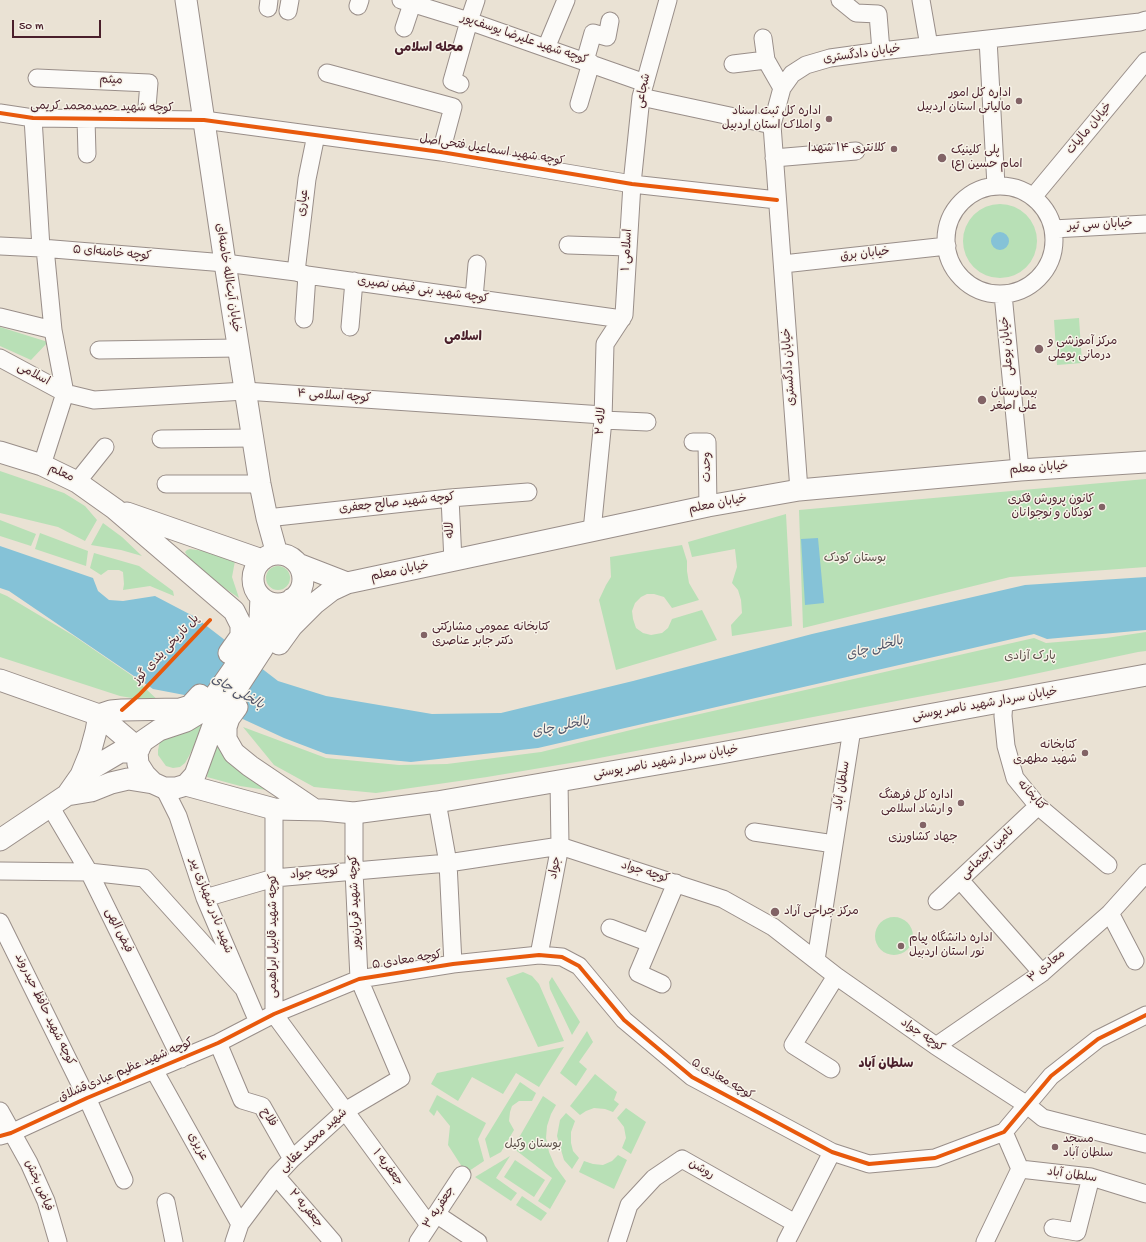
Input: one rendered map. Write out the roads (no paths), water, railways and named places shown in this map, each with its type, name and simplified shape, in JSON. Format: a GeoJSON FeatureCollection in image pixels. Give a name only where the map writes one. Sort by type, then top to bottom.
{"type":"FeatureCollection","features":[{"type":"Feature","properties":{"kind":"main road","name":"خیابان آیت‌الله خامنه‌ای"},"geometry":{"type":"LineString","coordinates":[[186,0],[238,348],[267,518],[270,557]]}},
{"type":"Feature","properties":{"kind":"main road","name":"معلم"},"geometry":{"type":"LineString","coordinates":[[0,452],[42,465],[77,482],[116,509]]}},
{"type":"Feature","properties":{"kind":"main road","name":"خیابان معلم"},"geometry":{"type":"LineString","coordinates":[[256,647],[292,626],[314,604],[332,590],[347,583],[592,532],[708,506],[799,490],[1020,470],[1146,462]]}},
{"type":"Feature","properties":{"kind":"main road"},"geometry":{"type":"LineString","coordinates":[[67,795],[91,791],[111,783],[128,779],[176,788],[186,785],[195,775],[214,723],[214,709],[256,647],[302,586],[302,571],[293,558],[286,555],[270,557],[116,509]]}},
{"type":"Feature","properties":{"kind":"main road"},"geometry":{"type":"LineString","coordinates":[[116,509],[234,611],[241,625],[256,647]]}},
{"type":"Feature","properties":{"kind":"main road"},"geometry":{"type":"LineString","coordinates":[[270,557],[256,566],[254,574],[256,590],[261,597],[268,602],[276,604],[285,603],[292,599]]}},
{"type":"Feature","properties":{"kind":"main road"},"geometry":{"type":"LineString","coordinates":[[298,564],[347,583]]}},
{"type":"Feature","properties":{"kind":"main road"},"geometry":{"type":"LineString","coordinates":[[256,647],[261,597]]}},
{"type":"Feature","properties":{"kind":"main road","name":"خیابان سردار شهید ناصر پوستی"},"geometry":{"type":"LineString","coordinates":[[186,785],[274,810],[314,810],[354,813],[437,802],[721,753],[1146,675]]}},
{"type":"Feature","properties":{"kind":"main road"},"geometry":{"type":"LineString","coordinates":[[0,680],[99,715],[138,750]]}},
{"type":"Feature","properties":{"kind":"main road"},"geometry":{"type":"LineString","coordinates":[[99,715],[111,711],[180,709],[190,706],[214,709],[226,727],[226,739],[234,753],[250,766],[314,810]]}},
{"type":"Feature","properties":{"kind":"main road"},"geometry":{"type":"LineString","coordinates":[[159,786],[145,775],[138,764],[138,750],[150,735],[159,730],[186,721],[204,710],[214,709]]}},
{"type":"Feature","properties":{"kind":"main road"},"geometry":{"type":"LineString","coordinates":[[1,838],[67,795],[81,774],[90,752],[99,715]]}},
{"type":"Feature","properties":{"kind":"main road"},"geometry":{"type":"LineString","coordinates":[[81,774],[120,752],[138,750]]}},
{"type":"Feature","properties":{"kind":"street"},"geometry":{"type":"LineString","coordinates":[[460,84],[452,80],[476,0]]}},
{"type":"Feature","properties":{"kind":"street"},"geometry":{"type":"LineString","coordinates":[[546,48],[566,0]]}},
{"type":"Feature","properties":{"kind":"street","name":"شجاعی"},"geometry":{"type":"LineString","coordinates":[[632,184],[643,90],[668,0]]}},
{"type":"Feature","properties":{"kind":"street"},"geometry":{"type":"LineString","coordinates":[[840,0],[856,13],[878,14],[881,51]]}},
{"type":"Feature","properties":{"kind":"street"},"geometry":{"type":"LineString","coordinates":[[920,0],[933,46]]}},
{"type":"Feature","properties":{"kind":"street"},"geometry":{"type":"LineString","coordinates":[[929,0],[933,46]]}},
{"type":"Feature","properties":{"kind":"street"},"geometry":{"type":"LineString","coordinates":[[404,28],[407,2]]}},
{"type":"Feature","properties":{"kind":"street","name":"کوچه شهید علیرضا یوسف‌پور"},"geometry":{"type":"LineString","coordinates":[[407,2],[432,5],[469,21],[588,62],[643,90],[772,125]]}},
{"type":"Feature","properties":{"kind":"street"},"geometry":{"type":"LineString","coordinates":[[579,104],[593,33],[607,37],[610,21]]}},
{"type":"Feature","properties":{"kind":"street","name":"خیابان دادگستری"},"geometry":{"type":"LineString","coordinates":[[799,490],[783,264],[776,200],[772,125],[782,88],[792,74],[806,65],[830,58],[1144,22]]}},
{"type":"Feature","properties":{"kind":"street"},"geometry":{"type":"LineString","coordinates":[[763,38],[766,60],[782,88]]}},
{"type":"Feature","properties":{"kind":"street"},"geometry":{"type":"LineString","coordinates":[[988,39],[996,186]]}},
{"type":"Feature","properties":{"kind":"street"},"geometry":{"type":"LineString","coordinates":[[733,64],[766,60]]}},
{"type":"Feature","properties":{"kind":"street","name":"خیابان مالیات"},"geometry":{"type":"LineString","coordinates":[[1033,196],[1146,61]]}},
{"type":"Feature","properties":{"kind":"street"},"geometry":{"type":"LineString","coordinates":[[327,73],[453,107],[441,152]]}},
{"type":"Feature","properties":{"kind":"street","name":"میثم"},"geometry":{"type":"LineString","coordinates":[[37,78],[149,83],[146,119]]}},
{"type":"Feature","properties":{"kind":"street","name":"کوچه شهید حمیدمحمد کریمی"},"geometry":{"type":"LineString","coordinates":[[0,113],[33,118],[204,120]]}},
{"type":"Feature","properties":{"kind":"street"},"geometry":{"type":"LineString","coordinates":[[33,118],[43,248],[53,330],[65,393],[42,465]]}},
{"type":"Feature","properties":{"kind":"street"},"geometry":{"type":"LineString","coordinates":[[86,119],[88,154]]}},
{"type":"Feature","properties":{"kind":"street","name":"کوچه شهید اسماعیل فتحی‌اصل"},"geometry":{"type":"LineString","coordinates":[[204,120],[441,152],[632,184],[776,200]]}},
{"type":"Feature","properties":{"kind":"street","name":"عیاری"},"geometry":{"type":"LineString","coordinates":[[304,319],[301,273],[307,179],[316,135]]}},
{"type":"Feature","properties":{"kind":"street"},"geometry":{"type":"LineString","coordinates":[[774,158],[856,151]]}},
{"type":"Feature","properties":{"kind":"street","name":"اسلامی ۱"},"geometry":{"type":"LineString","coordinates":[[623,317],[632,184]]}},
{"type":"Feature","properties":{"kind":"street"},"geometry":{"type":"LineString","coordinates":[[996,186],[1016,188],[1033,196],[1046,211],[1053,229],[1054,247],[1048,265],[1037,280],[1021,290],[1003,294],[987,292],[972,286],[960,275],[951,261],[947,246],[947,228],[954,212],[965,199],[979,190],[996,186]]}},
{"type":"Feature","properties":{"kind":"street","name":"خیابان سی تیر"},"geometry":{"type":"LineString","coordinates":[[1053,229],[1146,224]]}},
{"type":"Feature","properties":{"kind":"street"},"geometry":{"type":"LineString","coordinates":[[568,245],[628,247]]}},
{"type":"Feature","properties":{"kind":"street","name":"کوچه خامنه‌ای ۵"},"geometry":{"type":"LineString","coordinates":[[0,246],[43,248],[225,263]]}},
{"type":"Feature","properties":{"kind":"street","name":"خیابان برق"},"geometry":{"type":"LineString","coordinates":[[783,264],[947,246]]}},
{"type":"Feature","properties":{"kind":"street","name":"کوچه شهید بنی فیض نصیری"},"geometry":{"type":"LineString","coordinates":[[225,263],[474,298],[623,317]]}},
{"type":"Feature","properties":{"kind":"street"},"geometry":{"type":"LineString","coordinates":[[474,298],[477,264]]}},
{"type":"Feature","properties":{"kind":"street"},"geometry":{"type":"LineString","coordinates":[[350,327],[354,281]]}},
{"type":"Feature","properties":{"kind":"street","name":"خیابان بوعلی"},"geometry":{"type":"LineString","coordinates":[[1003,294],[1020,470]]}},
{"type":"Feature","properties":{"kind":"street"},"geometry":{"type":"LineString","coordinates":[[0,317],[53,330]]}},
{"type":"Feature","properties":{"kind":"street","name":"لاله ۲"},"geometry":{"type":"LineString","coordinates":[[592,532],[603,417],[605,344],[623,317]]}},
{"type":"Feature","properties":{"kind":"street"},"geometry":{"type":"LineString","coordinates":[[99,350],[238,348]]}},
{"type":"Feature","properties":{"kind":"street","name":"اسلامی"},"geometry":{"type":"LineString","coordinates":[[0,358],[65,393]]}},
{"type":"Feature","properties":{"kind":"street","name":"کوچه اسلامی ۴"},"geometry":{"type":"LineString","coordinates":[[65,393],[94,400],[245,391],[603,417],[647,422]]}},
{"type":"Feature","properties":{"kind":"street"},"geometry":{"type":"LineString","coordinates":[[161,439],[253,438]]}},
{"type":"Feature","properties":{"kind":"street","name":"وحدت"},"geometry":{"type":"LineString","coordinates":[[692,442],[708,442],[708,506]]}},
{"type":"Feature","properties":{"kind":"street"},"geometry":{"type":"LineString","coordinates":[[77,482],[105,447]]}},
{"type":"Feature","properties":{"kind":"street"},"geometry":{"type":"LineString","coordinates":[[166,484],[260,484]]}},
{"type":"Feature","properties":{"kind":"street","name":"کوچه شهید صالح جعفری"},"geometry":{"type":"LineString","coordinates":[[267,518],[450,498],[528,492]]}},
{"type":"Feature","properties":{"kind":"street","name":"لاله"},"geometry":{"type":"LineString","coordinates":[[450,498],[452,561]]}},
{"type":"Feature","properties":{"kind":"street","name":"کتابخانه"},"geometry":{"type":"LineString","coordinates":[[1004,701],[1003,716],[1006,746],[1015,778],[1038,806],[1108,865]]}},
{"type":"Feature","properties":{"kind":"street","name":"سلطان آباد"},"geometry":{"type":"LineString","coordinates":[[816,960],[852,729]]}},
{"type":"Feature","properties":{"kind":"street","name":"جواد"},"geometry":{"type":"LineString","coordinates":[[539,955],[560,846],[559,781]]}},
{"type":"Feature","properties":{"kind":"street","name":"شهید نادر شهبازی پیر"},"geometry":{"type":"LineString","coordinates":[[159,786],[178,816],[205,898],[258,1022]]}},
{"type":"Feature","properties":{"kind":"street"},"geometry":{"type":"LineString","coordinates":[[437,802],[448,863],[453,964]]}},
{"type":"Feature","properties":{"kind":"street","name":"فیض الهی"},"geometry":{"type":"LineString","coordinates":[[50,806],[88,872],[181,1059]]}},
{"type":"Feature","properties":{"kind":"street","name":"تامین اجتماعی"},"geometry":{"type":"LineString","coordinates":[[937,901],[1038,806]]}},
{"type":"Feature","properties":{"kind":"street","name":"کوچه شهید قابیل ابراهیمی"},"geometry":{"type":"LineString","coordinates":[[274,810],[274,1014],[345,1111]]}},
{"type":"Feature","properties":{"kind":"street","name":"کوچه شهید قربان‌پور"},"geometry":{"type":"LineString","coordinates":[[354,813],[354,871],[359,979],[401,1078]]}},
{"type":"Feature","properties":{"kind":"street"},"geometry":{"type":"LineString","coordinates":[[754,832],[834,844]]}},
{"type":"Feature","properties":{"kind":"street","name":"کوچه جواد"},"geometry":{"type":"LineString","coordinates":[[205,898],[274,878],[448,863],[560,846],[723,899],[773,927],[836,976],[936,1046],[1027,1105],[1044,1118],[1146,1144]]}},
{"type":"Feature","properties":{"kind":"street"},"geometry":{"type":"LineString","coordinates":[[0,871],[88,872],[144,878],[243,988]]}},
{"type":"Feature","properties":{"kind":"street","name":"معادی ۳"},"geometry":{"type":"LineString","coordinates":[[936,1046],[1042,973],[1110,913],[1146,873]]}},
{"type":"Feature","properties":{"kind":"street"},"geometry":{"type":"LineString","coordinates":[[960,880],[1042,973]]}},
{"type":"Feature","properties":{"kind":"street"},"geometry":{"type":"LineString","coordinates":[[662,984],[638,973],[676,883]]}},
{"type":"Feature","properties":{"kind":"street"},"geometry":{"type":"LineString","coordinates":[[1110,913],[1135,961]]}},
{"type":"Feature","properties":{"kind":"street","name":"کوچه شهید حافظ حیدروند"},"geometry":{"type":"LineString","coordinates":[[0,922],[87,1098],[124,1180]]}},
{"type":"Feature","properties":{"kind":"street"},"geometry":{"type":"LineString","coordinates":[[610,928],[650,943]]}},
{"type":"Feature","properties":{"kind":"street","name":"کوچه معادی ۵"},"geometry":{"type":"LineString","coordinates":[[258,1022],[359,979],[453,964],[539,955],[562,957],[579,966],[624,1020],[692,1077],[832,1152],[869,1164],[934,1158],[1004,1132],[1051,1076],[1098,1039],[1146,1015]]}},
{"type":"Feature","properties":{"kind":"street"},"geometry":{"type":"LineString","coordinates":[[831,1069],[792,1045],[836,976]]}},
{"type":"Feature","properties":{"kind":"street","name":"کوچه شهید عظیم عبادی‌قشلاق"},"geometry":{"type":"LineString","coordinates":[[6,1134],[218,1043],[258,1022]]}},
{"type":"Feature","properties":{"kind":"street","name":"فلاح"},"geometry":{"type":"LineString","coordinates":[[218,1043],[242,1100],[262,1106],[292,1159]]}},
{"type":"Feature","properties":{"kind":"street","name":"عزیزی"},"geometry":{"type":"LineString","coordinates":[[154,1070],[240,1224]]}},
{"type":"Feature","properties":{"kind":"street","name":"شهید محمد عقابی"},"geometry":{"type":"LineString","coordinates":[[234,1242],[240,1224],[276,1176],[292,1159],[345,1111],[401,1078]]}},
{"type":"Feature","properties":{"kind":"street","name":"فیاض بخش"},"geometry":{"type":"LineString","coordinates":[[0,1111],[6,1134],[29,1163],[46,1201],[58,1242]]}},
{"type":"Feature","properties":{"kind":"street","name":"جعفریه ۱"},"geometry":{"type":"LineString","coordinates":[[345,1111],[433,1219],[478,1242]]}},
{"type":"Feature","properties":{"kind":"street"},"geometry":{"type":"LineString","coordinates":[[988,1241],[1020,1169],[1004,1132]]}},
{"type":"Feature","properties":{"kind":"street"},"geometry":{"type":"LineString","coordinates":[[786,1242],[832,1152]]}},
{"type":"Feature","properties":{"kind":"street","name":"روشن"},"geometry":{"type":"LineString","coordinates":[[617,1242],[629,1205],[654,1178],[682,1159],[795,1223]]}},
{"type":"Feature","properties":{"kind":"street","name":"سلطان آباد"},"geometry":{"type":"LineString","coordinates":[[1020,1169],[1091,1177],[1146,1194]]}},
{"type":"Feature","properties":{"kind":"street","name":"جعفریه ۳"},"geometry":{"type":"LineString","coordinates":[[418,1242],[462,1175]]}},
{"type":"Feature","properties":{"kind":"street","name":"جعفریه ۲"},"geometry":{"type":"LineString","coordinates":[[276,1176],[333,1242]]}},
{"type":"Feature","properties":{"kind":"street"},"geometry":{"type":"LineString","coordinates":[[1053,1228],[1077,1232],[1091,1177]]}},
{"type":"Feature","properties":{"kind":"street"},"geometry":{"type":"LineString","coordinates":[[166,1202],[174,1242]]}},
{"type":"Feature","properties":{"kind":"water"},"geometry":{"type":"Polygon","coordinates":[[[996,232],[1004,232],[1009,237],[1007,248],[1004,250],[996,250],[991,245],[991,237],[996,232]]]}},
{"type":"Feature","properties":{"kind":"water"},"geometry":{"type":"Polygon","coordinates":[[[818,538],[824,603],[805,605],[801,539],[818,538]]]}},
{"type":"Feature","properties":{"kind":"water","name":"بالخلی چای"},"geometry":{"type":"Polygon","coordinates":[[[0,546],[93,578],[98,591],[109,600],[123,601],[155,596],[195,617],[278,681],[326,696],[432,714],[501,713],[633,681],[812,634],[1025,585],[1146,577],[1146,630],[1047,639],[1034,634],[538,748],[411,762],[326,754],[284,738],[195,697],[153,689],[9,591],[0,588],[0,546]]]}},
{"type":"Feature","properties":{"kind":"place","name":"اداره کل امور مالیاتی استان اردبیل"},"geometry":{"type":"Point","coordinates":[1019,101]}},
{"type":"Feature","properties":{"kind":"place","name":"اداره کل ثبت اسناد و املاک استان اردبیل"},"geometry":{"type":"Point","coordinates":[829,119]}},
{"type":"Feature","properties":{"kind":"place","name":"کلانتری ۱۴ شهدا"},"geometry":{"type":"Point","coordinates":[894,149]}},
{"type":"Feature","properties":{"kind":"place","name":"پلی کلینیک امام حسین (ع)"},"geometry":{"type":"Point","coordinates":[942,158]}},
{"type":"Feature","properties":{"kind":"place","name":"مرکز آموزشی و درمانی بوعلی"},"geometry":{"type":"Point","coordinates":[1039,349]}},
{"type":"Feature","properties":{"kind":"place","name":"بیمارستان علی اصغر"},"geometry":{"type":"Point","coordinates":[982,400]}},
{"type":"Feature","properties":{"kind":"place","name":"کانون پرورش فکری کودکان و نوجوانان"},"geometry":{"type":"Point","coordinates":[1102,507]}},
{"type":"Feature","properties":{"kind":"place","name":"کتابخانه عمومی مشارکتی دکتر جابر عناصری"},"geometry":{"type":"Point","coordinates":[424,635]}},
{"type":"Feature","properties":{"kind":"place","name":"کتابخانه شهید مطهری"},"geometry":{"type":"Point","coordinates":[1085,753]}},
{"type":"Feature","properties":{"kind":"place","name":"اداره کل فرهنگ و ارشاد اسلامی"},"geometry":{"type":"Point","coordinates":[961,803]}},
{"type":"Feature","properties":{"kind":"place","name":"جهاد کشاورزی"},"geometry":{"type":"Point","coordinates":[923,825]}},
{"type":"Feature","properties":{"kind":"place","name":"مرکز جراحی آراد"},"geometry":{"type":"Point","coordinates":[775,912]}},
{"type":"Feature","properties":{"kind":"place","name":"اداره دانشگاه پیام نور استان اردبیل"},"geometry":{"type":"Point","coordinates":[901,946]}},
{"type":"Feature","properties":{"kind":"place","name":"مسجد سلطان آباد"},"geometry":{"type":"Point","coordinates":[1055,1147]}},
{"type":"Feature","properties":{"kind":"district","name":"محله اسلامی"},"geometry":{"type":"Point","coordinates":[429,49]}},
{"type":"Feature","properties":{"kind":"district","name":"اسلامی"},"geometry":{"type":"Point","coordinates":[463,338]}},
{"type":"Feature","properties":{"kind":"district","name":"سلطان آباد"},"geometry":{"type":"Point","coordinates":[886,1065]}},
{"type":"Feature","properties":{"kind":"park label","name":"بوستان کودک"},"geometry":{"type":"Point","coordinates":[855,559]}},
{"type":"Feature","properties":{"kind":"park label","name":"پارک آزادی"},"geometry":{"type":"Point","coordinates":[1030,657]}},
{"type":"Feature","properties":{"kind":"park label","name":"بوستان وکیل"},"geometry":{"type":"Point","coordinates":[533,1145]}}]}
